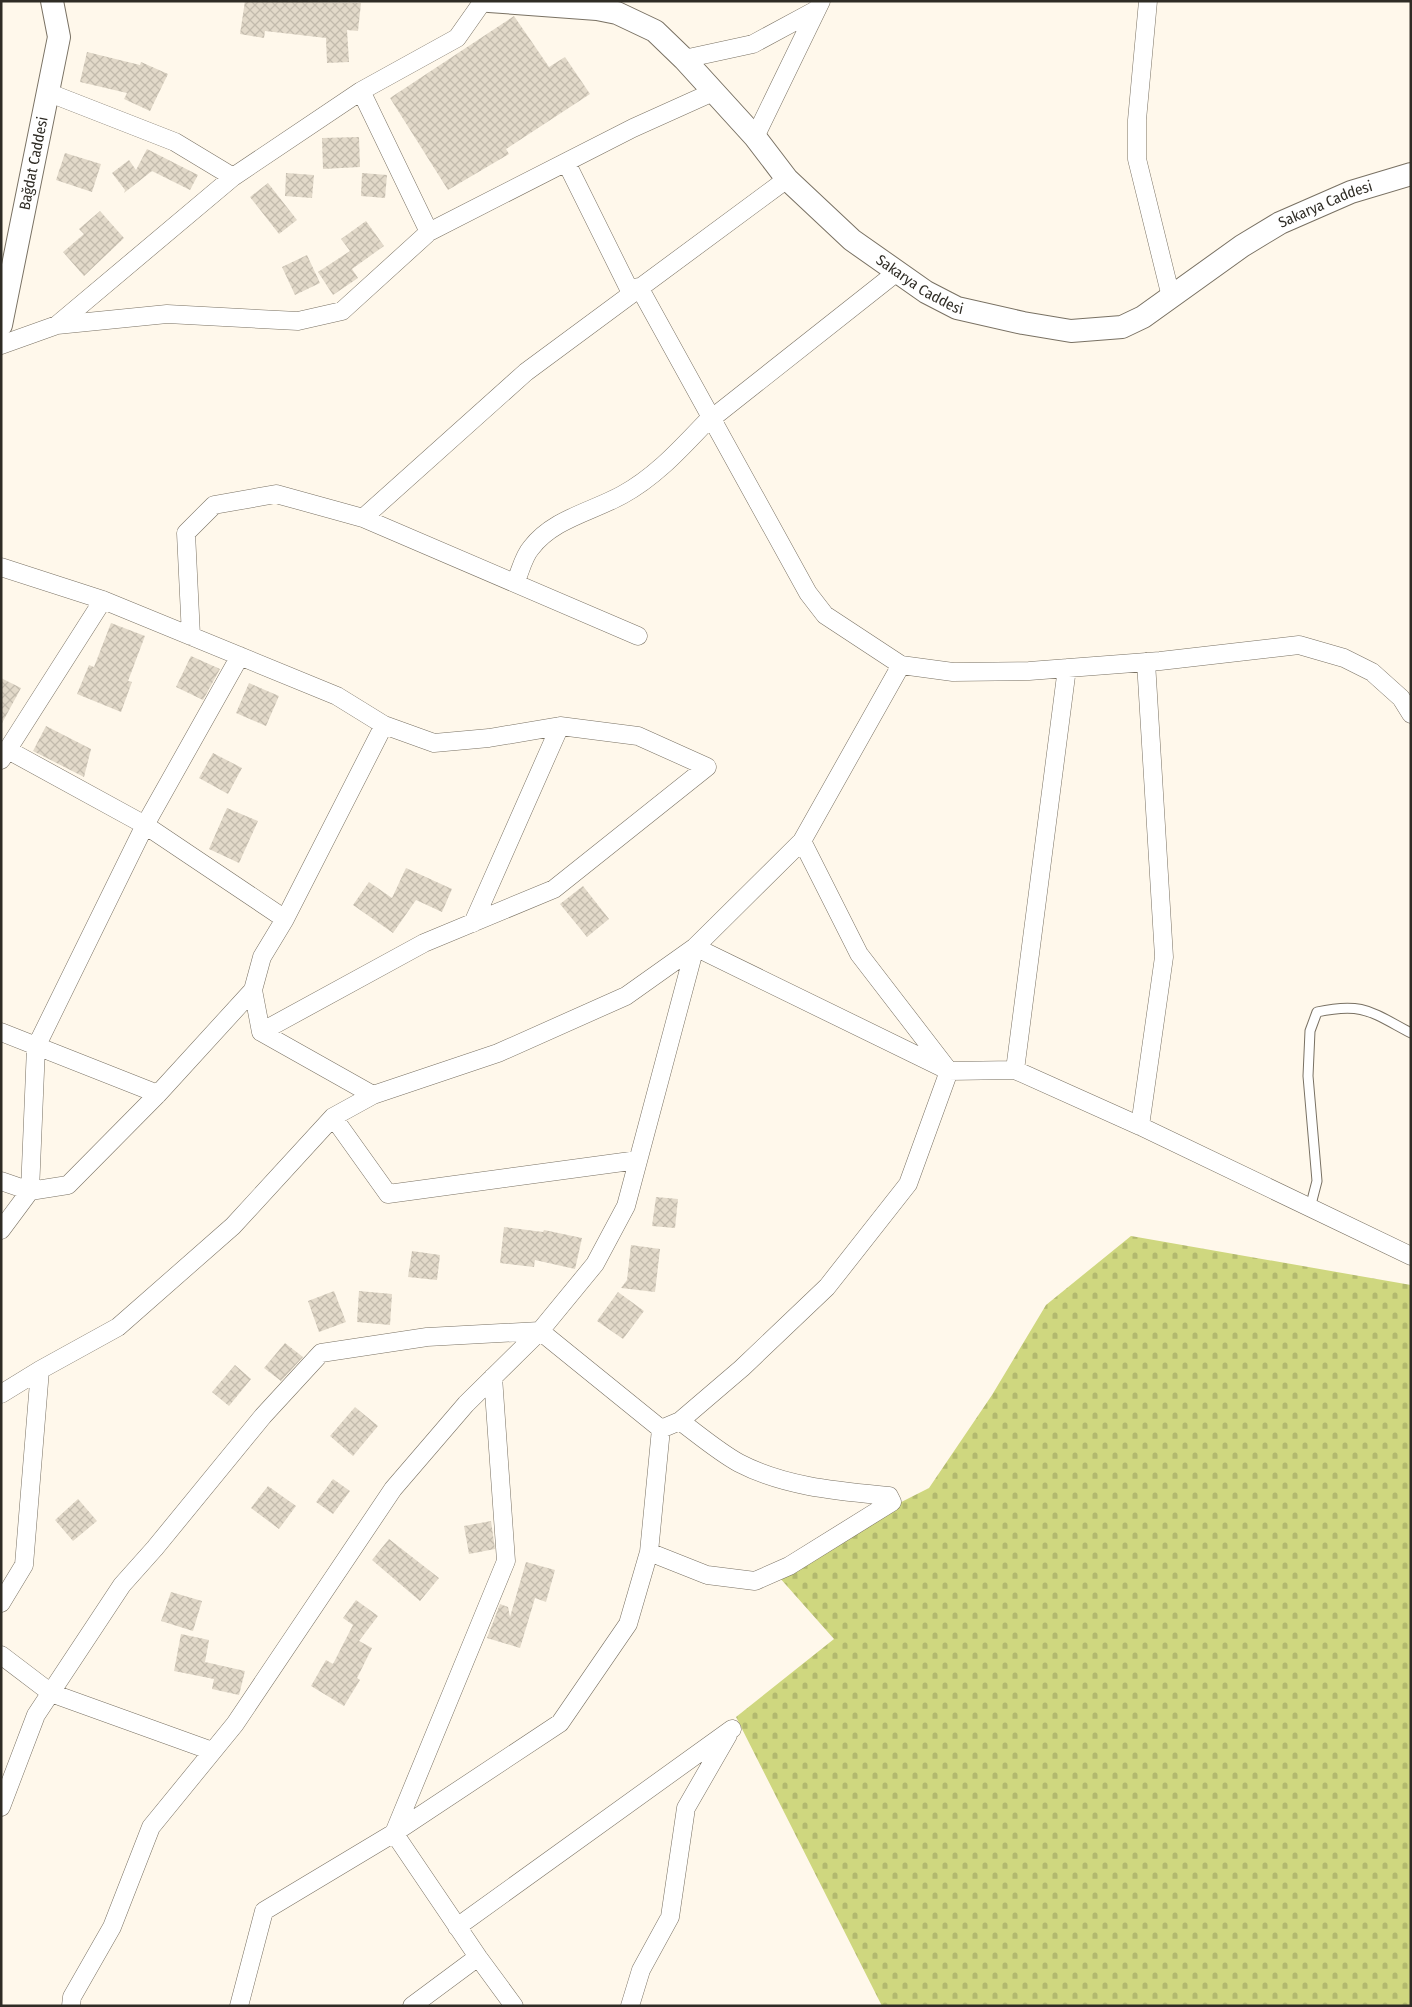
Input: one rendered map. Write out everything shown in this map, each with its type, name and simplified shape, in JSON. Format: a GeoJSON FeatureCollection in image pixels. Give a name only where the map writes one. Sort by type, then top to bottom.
{"type":"FeatureCollection","features":[{"type":"Feature","properties":{"kind":"street","name":"Bağdat Caddesi"},"geometry":{"type":"LineString","coordinates":[[1,325],[59,37],[52,1]]}},
{"type":"Feature","properties":{"kind":"street"},"geometry":{"type":"LineString","coordinates":[[59,37],[68,1]]}},
{"type":"Feature","properties":{"kind":"street"},"geometry":{"type":"LineString","coordinates":[[57,325],[233,178],[361,91],[457,38],[483,1]]}},
{"type":"Feature","properties":{"kind":"street","name":"Sakarya Caddesi"},"geometry":{"type":"LineString","coordinates":[[489,1],[597,9],[617,13],[655,31],[684,59],[756,137],[787,179],[852,240],[926,292],[957,308],[984,316],[1071,331],[1122,327],[1143,318],[1242,246],[1287,219],[1351,192],[1411,174]]}},
{"type":"Feature","properties":{"kind":"street"},"geometry":{"type":"LineString","coordinates":[[1148,1],[1137,120],[1137,158],[1171,297]]}},
{"type":"Feature","properties":{"kind":"street"},"geometry":{"type":"LineString","coordinates":[[684,59],[753,44],[818,6]]}},
{"type":"Feature","properties":{"kind":"street"},"geometry":{"type":"LineString","coordinates":[[756,137],[818,6]]}},
{"type":"Feature","properties":{"kind":"street"},"geometry":{"type":"LineString","coordinates":[[361,91],[429,232]]}},
{"type":"Feature","properties":{"kind":"street"},"geometry":{"type":"LineString","coordinates":[[47,92],[175,142],[233,178]]}},
{"type":"Feature","properties":{"kind":"street"},"geometry":{"type":"LineString","coordinates":[[1,345],[57,325],[167,314],[298,322],[342,311],[429,232],[634,128],[713,92]]}},
{"type":"Feature","properties":{"kind":"street"},"geometry":{"type":"LineString","coordinates":[[566,162],[636,290],[813,600],[824,614],[901,665],[953,672],[1067,668],[1146,662],[1299,645],[1344,658],[1372,672],[1401,698],[1411,714]]}},
{"type":"Feature","properties":{"kind":"street"},"geometry":{"type":"LineString","coordinates":[[363,518],[526,372],[787,179]]}},
{"type":"Feature","properties":{"kind":"street"},"geometry":{"type":"LineString","coordinates":[[515,583],[530,549],[544,536],[566,520],[622,495],[662,468],[710,418],[897,272]]}},
{"type":"Feature","properties":{"kind":"street"},"geometry":{"type":"LineString","coordinates":[[191,636],[186,533],[214,505],[276,494],[363,518],[638,636]]}},
{"type":"Feature","properties":{"kind":"street"},"geometry":{"type":"LineString","coordinates":[[1,567],[103,600],[337,696],[384,725],[434,743],[488,738],[560,726],[638,736],[707,767],[554,889],[424,943],[261,1032]]}},
{"type":"Feature","properties":{"kind":"street"},"geometry":{"type":"LineString","coordinates":[[103,600],[4,755],[145,825],[285,918]]}},
{"type":"Feature","properties":{"kind":"street"},"geometry":{"type":"LineString","coordinates":[[1,1230],[30,1191],[36,1046],[145,825],[240,656]]}},
{"type":"Feature","properties":{"kind":"street"},"geometry":{"type":"LineString","coordinates":[[1140,1126],[1164,957],[1146,662]]}},
{"type":"Feature","properties":{"kind":"street"},"geometry":{"type":"LineString","coordinates":[[1,1394],[118,1327],[233,1226],[333,1117],[374,1095],[498,1054],[626,996],[695,947],[802,841],[901,665]]}},
{"type":"Feature","properties":{"kind":"street"},"geometry":{"type":"LineString","coordinates":[[1015,1070],[1067,668]]}},
{"type":"Feature","properties":{"kind":"street"},"geometry":{"type":"LineString","coordinates":[[261,1032],[253,990],[262,957],[285,918],[384,725]]}},
{"type":"Feature","properties":{"kind":"street"},"geometry":{"type":"LineString","coordinates":[[472,923],[560,726]]}},
{"type":"Feature","properties":{"kind":"street"},"geometry":{"type":"LineString","coordinates":[[802,841],[859,954],[949,1071]]}},
{"type":"Feature","properties":{"kind":"street"},"geometry":{"type":"LineString","coordinates":[[695,947],[949,1071],[1015,1070],[1140,1126],[1411,1256]]}},
{"type":"Feature","properties":{"kind":"street"},"geometry":{"type":"LineString","coordinates":[[71,2006],[72,1997],[112,1927],[151,1826],[235,1724],[394,1489],[466,1404],[540,1331],[595,1264],[626,1206],[695,947]]}},
{"type":"Feature","properties":{"kind":"street"},"geometry":{"type":"LineString","coordinates":[[1,1181],[30,1191],[68,1185],[158,1094],[253,990]]}},
{"type":"Feature","properties":{"kind":"street"},"geometry":{"type":"LineString","coordinates":[[1,1032],[158,1094]]}},
{"type":"Feature","properties":{"kind":"street"},"geometry":{"type":"LineString","coordinates":[[261,1032],[374,1095]]}},
{"type":"Feature","properties":{"kind":"street"},"geometry":{"type":"LineString","coordinates":[[662,1429],[680,1422],[742,1368],[827,1287],[908,1184],[949,1071]]}},
{"type":"Feature","properties":{"kind":"street"},"geometry":{"type":"LineString","coordinates":[[333,1117],[388,1194],[638,1160]]}},
{"type":"Feature","properties":{"kind":"street"},"geometry":{"type":"LineString","coordinates":[[1,1807],[36,1715],[122,1585],[263,1416],[321,1354],[427,1337],[540,1331],[662,1429]]}},
{"type":"Feature","properties":{"kind":"street"},"geometry":{"type":"LineString","coordinates":[[1,1603],[24,1565],[40,1370]]}},
{"type":"Feature","properties":{"kind":"street"},"geometry":{"type":"LineString","coordinates":[[394,1833],[506,1561],[493,1377]]}},
{"type":"Feature","properties":{"kind":"street"},"geometry":{"type":"LineString","coordinates":[[649,1552],[707,1575],[755,1581],[789,1566],[892,1502],[888,1496],[836,1491],[787,1482],[739,1463],[680,1422]]}},
{"type":"Feature","properties":{"kind":"street"},"geometry":{"type":"LineString","coordinates":[[239,2006],[264,1911],[394,1833],[560,1723],[628,1624],[649,1552],[662,1429]]}},
{"type":"Feature","properties":{"kind":"street"},"geometry":{"type":"LineString","coordinates":[[1,1654],[51,1693],[212,1752]]}},
{"type":"Feature","properties":{"kind":"street"},"geometry":{"type":"LineString","coordinates":[[457,1927],[732,1729],[686,1808],[670,1917],[641,1970],[630,2006]]}},
{"type":"Feature","properties":{"kind":"street"},"geometry":{"type":"LineString","coordinates":[[394,1833],[478,1958],[514,2006]]}},
{"type":"Feature","properties":{"kind":"street"},"geometry":{"type":"LineString","coordinates":[[412,2006],[478,1958]]}},
{"type":"Feature","properties":{"kind":"lane"},"geometry":{"type":"LineString","coordinates":[[1310,1208],[1317,1182],[1308,1076],[1310,1031],[1317,1012],[1338,1007],[1363,1008],[1411,1032]]}},
{"type":"Feature","properties":{"kind":"green space"},"geometry":{"type":"Polygon","coordinates":[[[1131,1236],[1411,1285],[1411,2006],[882,2006],[736,1717],[834,1639],[771,1568],[929,1488],[992,1395],[1046,1305],[1131,1236]]]}},
{"type":"Feature","properties":{"kind":"building"},"geometry":{"type":"Polygon","coordinates":[[[245,1],[361,3],[358,31],[347,30],[349,62],[327,63],[326,38],[265,31],[264,38],[240,34],[245,1]]]}},
{"type":"Feature","properties":{"kind":"building"},"geometry":{"type":"Polygon","coordinates":[[[514,16],[549,67],[565,57],[590,94],[506,149],[509,154],[448,190],[390,98],[514,16]]]}},
{"type":"Feature","properties":{"kind":"building"},"geometry":{"type":"Polygon","coordinates":[[[87,52],[140,65],[141,62],[168,74],[150,111],[124,99],[127,93],[80,82],[87,52]]]}},
{"type":"Feature","properties":{"kind":"building"},"geometry":{"type":"Polygon","coordinates":[[[359,137],[360,167],[323,169],[322,138],[359,137]]]}},
{"type":"Feature","properties":{"kind":"building"},"geometry":{"type":"Polygon","coordinates":[[[147,149],[198,175],[190,190],[152,171],[124,193],[125,190],[112,173],[129,160],[136,170],[147,149]]]}},
{"type":"Feature","properties":{"kind":"building"},"geometry":{"type":"Polygon","coordinates":[[[65,153],[101,164],[92,192],[56,180],[65,153]]]}},
{"type":"Feature","properties":{"kind":"building"},"geometry":{"type":"Polygon","coordinates":[[[286,173],[314,175],[312,198],[285,196],[286,173]]]}},
{"type":"Feature","properties":{"kind":"building"},"geometry":{"type":"Polygon","coordinates":[[[362,173],[387,175],[385,198],[361,196],[362,173]]]}},
{"type":"Feature","properties":{"kind":"building"},"geometry":{"type":"Polygon","coordinates":[[[268,183],[297,220],[279,234],[250,197],[268,183]]]}},
{"type":"Feature","properties":{"kind":"building"},"geometry":{"type":"Polygon","coordinates":[[[100,211],[124,238],[84,276],[63,252],[84,234],[79,229],[100,211]]]}},
{"type":"Feature","properties":{"kind":"building"},"geometry":{"type":"Polygon","coordinates":[[[366,221],[384,246],[352,269],[358,278],[333,295],[318,272],[350,251],[341,239],[366,221]]]}},
{"type":"Feature","properties":{"kind":"building"},"geometry":{"type":"Polygon","coordinates":[[[307,255],[320,283],[295,295],[282,267],[307,255]]]}},
{"type":"Feature","properties":{"kind":"building"},"geometry":{"type":"Polygon","coordinates":[[[111,623],[145,636],[128,681],[132,682],[121,712],[77,694],[89,665],[94,667],[111,623]]]}},
{"type":"Feature","properties":{"kind":"building"},"geometry":{"type":"Polygon","coordinates":[[[191,656],[220,669],[203,700],[176,687],[191,656]]]}},
{"type":"Feature","properties":{"kind":"building"},"geometry":{"type":"Polygon","coordinates":[[[1,678],[21,688],[1,725],[1,678]]]}},
{"type":"Feature","properties":{"kind":"building"},"geometry":{"type":"Polygon","coordinates":[[[249,683],[279,696],[266,726],[236,713],[249,683]]]}},
{"type":"Feature","properties":{"kind":"building"},"geometry":{"type":"Polygon","coordinates":[[[46,726],[91,749],[84,777],[33,751],[46,726]]]}},
{"type":"Feature","properties":{"kind":"building"},"geometry":{"type":"Polygon","coordinates":[[[213,753],[242,768],[228,794],[199,778],[213,753]]]}},
{"type":"Feature","properties":{"kind":"building"},"geometry":{"type":"Polygon","coordinates":[[[227,808],[258,821],[239,863],[209,849],[227,808]]]}},
{"type":"Feature","properties":{"kind":"building"},"geometry":{"type":"Polygon","coordinates":[[[406,868],[452,889],[442,912],[416,900],[393,933],[353,905],[369,882],[392,898],[406,868]]]}},
{"type":"Feature","properties":{"kind":"building"},"geometry":{"type":"Polygon","coordinates":[[[583,886],[609,919],[587,937],[560,904],[583,886]]]}},
{"type":"Feature","properties":{"kind":"building"},"geometry":{"type":"Polygon","coordinates":[[[656,1197],[678,1199],[675,1228],[652,1226],[656,1197]]]}},
{"type":"Feature","properties":{"kind":"building"},"geometry":{"type":"Polygon","coordinates":[[[504,1227],[543,1232],[544,1230],[582,1238],[575,1269],[535,1260],[534,1267],[500,1263],[504,1227]]]}},
{"type":"Feature","properties":{"kind":"building"},"geometry":{"type":"Polygon","coordinates":[[[631,1245],[660,1249],[655,1292],[621,1288],[627,1280],[631,1245]]]}},
{"type":"Feature","properties":{"kind":"building"},"geometry":{"type":"Polygon","coordinates":[[[412,1251],[440,1255],[437,1280],[408,1277],[412,1251]]]}},
{"type":"Feature","properties":{"kind":"building"},"geometry":{"type":"Polygon","coordinates":[[[334,1291],[346,1322],[319,1332],[308,1301],[334,1291]]]}},
{"type":"Feature","properties":{"kind":"building"},"geometry":{"type":"Polygon","coordinates":[[[359,1291],[392,1294],[390,1325],[357,1322],[359,1291]]]}},
{"type":"Feature","properties":{"kind":"building"},"geometry":{"type":"Polygon","coordinates":[[[618,1292],[644,1311],[623,1339],[597,1321],[618,1292]]]}},
{"type":"Feature","properties":{"kind":"building"},"geometry":{"type":"Polygon","coordinates":[[[285,1343],[303,1357],[281,1381],[264,1368],[285,1343]]]}},
{"type":"Feature","properties":{"kind":"building"},"geometry":{"type":"Polygon","coordinates":[[[235,1365],[251,1379],[229,1406],[212,1392],[235,1365]]]}},
{"type":"Feature","properties":{"kind":"building"},"geometry":{"type":"Polygon","coordinates":[[[355,1407],[378,1426],[353,1456],[330,1436],[355,1407]]]}},
{"type":"Feature","properties":{"kind":"building"},"geometry":{"type":"Polygon","coordinates":[[[333,1479],[350,1491],[333,1514],[316,1502],[333,1479]]]}},
{"type":"Feature","properties":{"kind":"building"},"geometry":{"type":"Polygon","coordinates":[[[268,1486],[296,1506],[279,1529],[251,1508],[268,1486]]]}},
{"type":"Feature","properties":{"kind":"building"},"geometry":{"type":"Polygon","coordinates":[[[78,1499],[97,1521],[73,1541],[55,1520],[78,1499]]]}},
{"type":"Feature","properties":{"kind":"building"},"geometry":{"type":"Polygon","coordinates":[[[491,1521],[495,1549],[469,1554],[464,1526],[491,1521]]]}},
{"type":"Feature","properties":{"kind":"building"},"geometry":{"type":"Polygon","coordinates":[[[389,1539],[439,1578],[420,1601],[372,1560],[389,1539]]]}},
{"type":"Feature","properties":{"kind":"building"},"geometry":{"type":"Polygon","coordinates":[[[526,1562],[555,1570],[546,1602],[535,1598],[520,1648],[487,1638],[500,1604],[508,1607],[510,1617],[526,1562]]]}},
{"type":"Feature","properties":{"kind":"building"},"geometry":{"type":"Polygon","coordinates":[[[171,1592],[202,1601],[193,1631],[161,1621],[171,1592]]]}},
{"type":"Feature","properties":{"kind":"building"},"geometry":{"type":"Polygon","coordinates":[[[356,1600],[378,1616],[359,1641],[372,1648],[357,1678],[360,1680],[344,1706],[311,1686],[326,1660],[333,1664],[353,1625],[343,1618],[356,1600]]]}},
{"type":"Feature","properties":{"kind":"building"},"geometry":{"type":"Polygon","coordinates":[[[181,1634],[209,1640],[205,1662],[245,1671],[239,1695],[212,1689],[214,1679],[174,1671],[181,1634]]]}}]}
